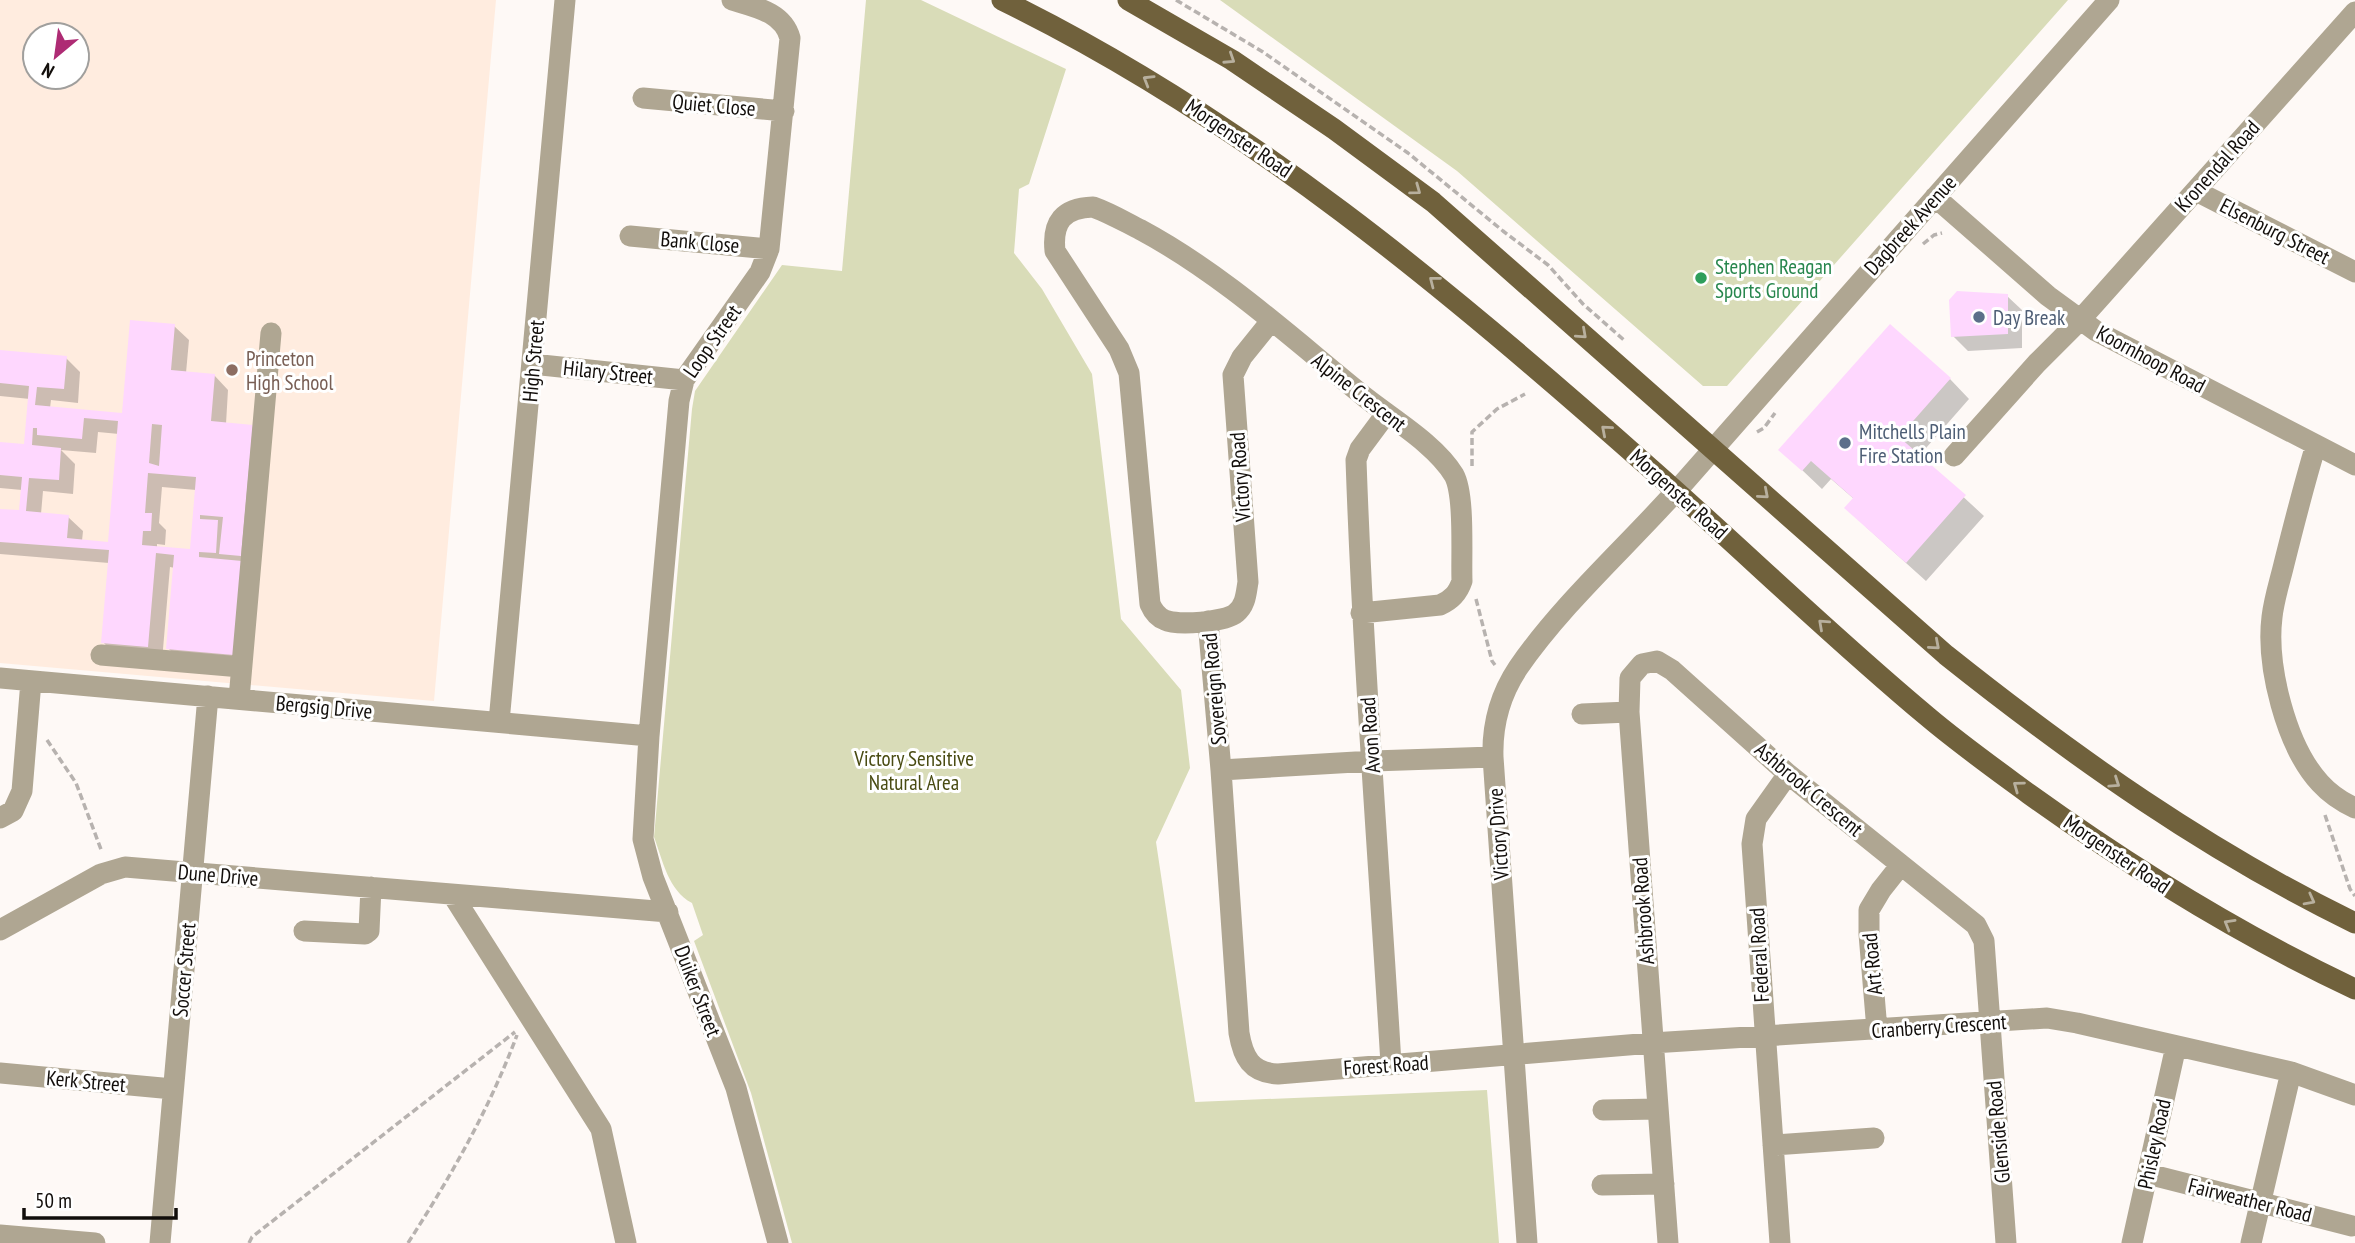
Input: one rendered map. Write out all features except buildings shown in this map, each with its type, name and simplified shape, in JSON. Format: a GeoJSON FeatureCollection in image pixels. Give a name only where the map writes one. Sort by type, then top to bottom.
{"type":"FeatureCollection","features":[{"type":"Feature","properties":{"kind":"main road","name":"Morgenster Road"},"geometry":{"type":"LineString","coordinates":[[1002,0],[1062,30],[1200,111],[1304,182],[1438,284],[1676,491],[1892,685],[1980,758],[2182,897],[2260,941],[2355,989]]}},
{"type":"Feature","properties":{"kind":"main road"},"geometry":{"type":"LineString","coordinates":[[1129,0],[1197,38],[1267,83],[1433,202],[1946,655],[2092,767],[2159,813],[2238,860],[2355,923]]}},
{"type":"Feature","properties":{"kind":"street","name":"High Street"},"geometry":{"type":"LineString","coordinates":[[499,722],[565,0]]}},
{"type":"Feature","properties":{"kind":"street","name":"Loop Street"},"geometry":{"type":"LineString","coordinates":[[649,736],[679,401],[684,380],[760,272],[769,249],[790,38],[788,29],[777,17],[732,0]]}},
{"type":"Feature","properties":{"kind":"street","name":"Dagbreek Avenue"},"geometry":{"type":"LineString","coordinates":[[1676,491],[2109,0]]}},
{"type":"Feature","properties":{"kind":"street","name":"Kronendal Road"},"geometry":{"type":"LineString","coordinates":[[1954,456],[2037,363],[2080,320],[2355,12]]}},
{"type":"Feature","properties":{"kind":"street","name":"Quiet Close"},"geometry":{"type":"LineString","coordinates":[[643,98],[784,111]]}},
{"type":"Feature","properties":{"kind":"street","name":"Elsenburg Street"},"geometry":{"type":"LineString","coordinates":[[2196,191],[2355,272]]}},
{"type":"Feature","properties":{"kind":"street","name":"Koornhoop Road"},"geometry":{"type":"LineString","coordinates":[[1935,197],[2048,296],[2080,320],[2114,341],[2316,444],[2352,456]]}},
{"type":"Feature","properties":{"kind":"street","name":"Alpine Crescent"},"geometry":{"type":"LineString","coordinates":[[1072,212],[1093,207],[1197,263],[1419,439],[1455,477],[1459,493],[1462,581]]}},
{"type":"Feature","properties":{"kind":"street","name":"Sovereign Road"},"geometry":{"type":"LineString","coordinates":[[1072,212],[1056,225],[1053,234],[1055,251],[1119,349],[1129,373],[1150,604],[1158,616],[1171,622],[1208,621],[1239,1033],[1243,1053],[1258,1070]]}},
{"type":"Feature","properties":{"kind":"street","name":"Bank Close"},"geometry":{"type":"LineString","coordinates":[[630,236],[769,249]]}},
{"type":"Feature","properties":{"kind":"street","name":"Victory Road"},"geometry":{"type":"LineString","coordinates":[[1208,621],[1233,615],[1245,600],[1248,582],[1233,375],[1242,357],[1271,321]]}},
{"type":"Feature","properties":{"kind":"street"},"geometry":{"type":"LineString","coordinates":[[239,699],[271,333]]}},
{"type":"Feature","properties":{"kind":"street","name":"Hilary Street"},"geometry":{"type":"LineString","coordinates":[[533,364],[684,380]]}},
{"type":"Feature","properties":{"kind":"street","name":"Avon Road"},"geometry":{"type":"LineString","coordinates":[[1386,414],[1360,449],[1356,460],[1361,613],[1373,761],[1391,1065]]}},
{"type":"Feature","properties":{"kind":"street"},"geometry":{"type":"LineString","coordinates":[[2316,444],[2272,615],[2271,646],[2276,681],[2293,738],[2307,766],[2327,789],[2355,808]]}},
{"type":"Feature","properties":{"kind":"street","name":"Victory Drive"},"geometry":{"type":"LineString","coordinates":[[1527,1243],[1492,739],[1498,708],[1517,669],[1543,634],[1676,491]]}},
{"type":"Feature","properties":{"kind":"street"},"geometry":{"type":"LineString","coordinates":[[1361,613],[1440,606],[1451,600],[1462,581]]}},
{"type":"Feature","properties":{"kind":"street"},"geometry":{"type":"LineString","coordinates":[[101,655],[241,667]]}},
{"type":"Feature","properties":{"kind":"street","name":"Ashbrook Crescent"},"geometry":{"type":"LineString","coordinates":[[1629,712],[1630,678],[1642,664],[1657,661],[1672,670],[1788,774],[1976,925],[1984,941],[1989,1022]]}},
{"type":"Feature","properties":{"kind":"street","name":"Bergsig Drive"},"geometry":{"type":"LineString","coordinates":[[0,678],[649,736]]}},
{"type":"Feature","properties":{"kind":"street"},"geometry":{"type":"LineString","coordinates":[[0,818],[13,811],[22,791],[31,681]]}},
{"type":"Feature","properties":{"kind":"street","name":"Soccer Street"},"geometry":{"type":"LineString","coordinates":[[160,1243],[208,696]]}},
{"type":"Feature","properties":{"kind":"street"},"geometry":{"type":"LineString","coordinates":[[1582,714],[1629,712]]}},
{"type":"Feature","properties":{"kind":"street","name":"Ashbrook Road"},"geometry":{"type":"LineString","coordinates":[[1629,712],[1668,1243]]}},
{"type":"Feature","properties":{"kind":"street","name":"Duiker Street"},"geometry":{"type":"LineString","coordinates":[[649,736],[643,839],[653,877],[736,1088],[778,1243]]}},
{"type":"Feature","properties":{"kind":"street"},"geometry":{"type":"LineString","coordinates":[[1221,771],[1373,761],[1493,757]]}},
{"type":"Feature","properties":{"kind":"street","name":"Federal Road"},"geometry":{"type":"LineString","coordinates":[[1780,1243],[1753,830],[1765,804],[1788,774]]}},
{"type":"Feature","properties":{"kind":"street","name":"Art Road"},"geometry":{"type":"LineString","coordinates":[[1877,1030],[1868,934],[1869,910],[1900,866]]}},
{"type":"Feature","properties":{"kind":"street","name":"Dune Drive"},"geometry":{"type":"LineString","coordinates":[[0,930],[107,871],[125,867],[668,912]]}},
{"type":"Feature","properties":{"kind":"street"},"geometry":{"type":"LineString","coordinates":[[304,930],[365,934],[369,932],[371,887]]}},
{"type":"Feature","properties":{"kind":"street"},"geometry":{"type":"LineString","coordinates":[[452,894],[601,1129],[626,1243]]}},
{"type":"Feature","properties":{"kind":"street","name":"Cranberry Crescent"},"geometry":{"type":"LineString","coordinates":[[1514,1056],[1652,1043],[2047,1018],[2291,1072],[2355,1095]]}},
{"type":"Feature","properties":{"kind":"street","name":"Glenside Road"},"geometry":{"type":"LineString","coordinates":[[1989,1022],[2006,1243]]}},
{"type":"Feature","properties":{"kind":"street","name":"Phisley Road"},"geometry":{"type":"LineString","coordinates":[[2132,1243],[2176,1046]]}},
{"type":"Feature","properties":{"kind":"street","name":"Forest Road"},"geometry":{"type":"LineString","coordinates":[[1258,1070],[1278,1074],[1514,1056]]}},
{"type":"Feature","properties":{"kind":"street"},"geometry":{"type":"LineString","coordinates":[[2251,1243],[2291,1072]]}},
{"type":"Feature","properties":{"kind":"street","name":"Kerk Street"},"geometry":{"type":"LineString","coordinates":[[0,1073],[173,1089]]}},
{"type":"Feature","properties":{"kind":"street"},"geometry":{"type":"LineString","coordinates":[[1603,1110],[1658,1109]]}},
{"type":"Feature","properties":{"kind":"street"},"geometry":{"type":"LineString","coordinates":[[1773,1145],[1874,1138]]}},
{"type":"Feature","properties":{"kind":"street","name":"Fairweather Road"},"geometry":{"type":"LineString","coordinates":[[2148,1174],[2352,1226]]}},
{"type":"Feature","properties":{"kind":"street"},"geometry":{"type":"LineString","coordinates":[[1602,1185],[1664,1184]]}},
{"type":"Feature","properties":{"kind":"street"},"geometry":{"type":"LineString","coordinates":[[0,1235],[94,1243]]}},
{"type":"Feature","properties":{"kind":"path"},"geometry":{"type":"LineString","coordinates":[[1176,0],[1189,8]]}},
{"type":"Feature","properties":{"kind":"path"},"geometry":{"type":"LineString","coordinates":[[1459,493],[1472,472],[1472,432],[1497,409],[1525,394]]}},
{"type":"Feature","properties":{"kind":"path"},"geometry":{"type":"LineString","coordinates":[[1462,581],[1480,608],[1492,661],[1500,670]]}},
{"type":"Feature","properties":{"kind":"path"},"geometry":{"type":"LineString","coordinates":[[27,729],[48,741],[76,783],[107,871]]}},
{"type":"Feature","properties":{"kind":"path"},"geometry":{"type":"LineString","coordinates":[[2327,789],[2324,807],[2327,825],[2355,896]]}},
{"type":"Feature","properties":{"kind":"path"},"geometry":{"type":"LineString","coordinates":[[249,1243],[252,1237],[520,1029],[497,1087],[439,1194],[408,1243]]}},
{"type":"Feature","properties":{"kind":"shaded area","name":"Princeton High School"},"geometry":{"type":"Polygon","coordinates":[[[0,0],[496,0],[434,701],[0,663],[0,0]]]}},
{"type":"Feature","properties":{"kind":"green space","name":"Victory Sensitive Natural Area"},"geometry":{"type":"Polygon","coordinates":[[[866,0],[921,0],[1066,69],[1029,184],[1019,189],[1014,253],[1042,289],[1092,374],[1121,619],[1181,690],[1190,768],[1156,842],[1195,1102],[1487,1090],[1499,1243],[792,1243],[751,1093],[694,941],[703,935],[692,903],[677,891],[667,874],[654,837],[695,391],[782,265],[842,271],[866,0]]]}},
{"type":"Feature","properties":{"kind":"green space","name":"Stephen Reagan Sports Ground"},"geometry":{"type":"Polygon","coordinates":[[[1220,0],[2068,0],[1727,386],[1703,386],[1457,171],[1220,0]]]}},
{"type":"Feature","properties":{"kind":"place","name":"Stephen Reagan Sports Ground"},"geometry":{"type":"Point","coordinates":[1701,278]}},
{"type":"Feature","properties":{"kind":"place","name":"Day Break"},"geometry":{"type":"Point","coordinates":[1979,317]}},
{"type":"Feature","properties":{"kind":"place","name":"Princeton High School"},"geometry":{"type":"Point","coordinates":[232,370]}},
{"type":"Feature","properties":{"kind":"place","name":"Mitchells Plain Fire Station"},"geometry":{"type":"Point","coordinates":[1845,443]}}]}
